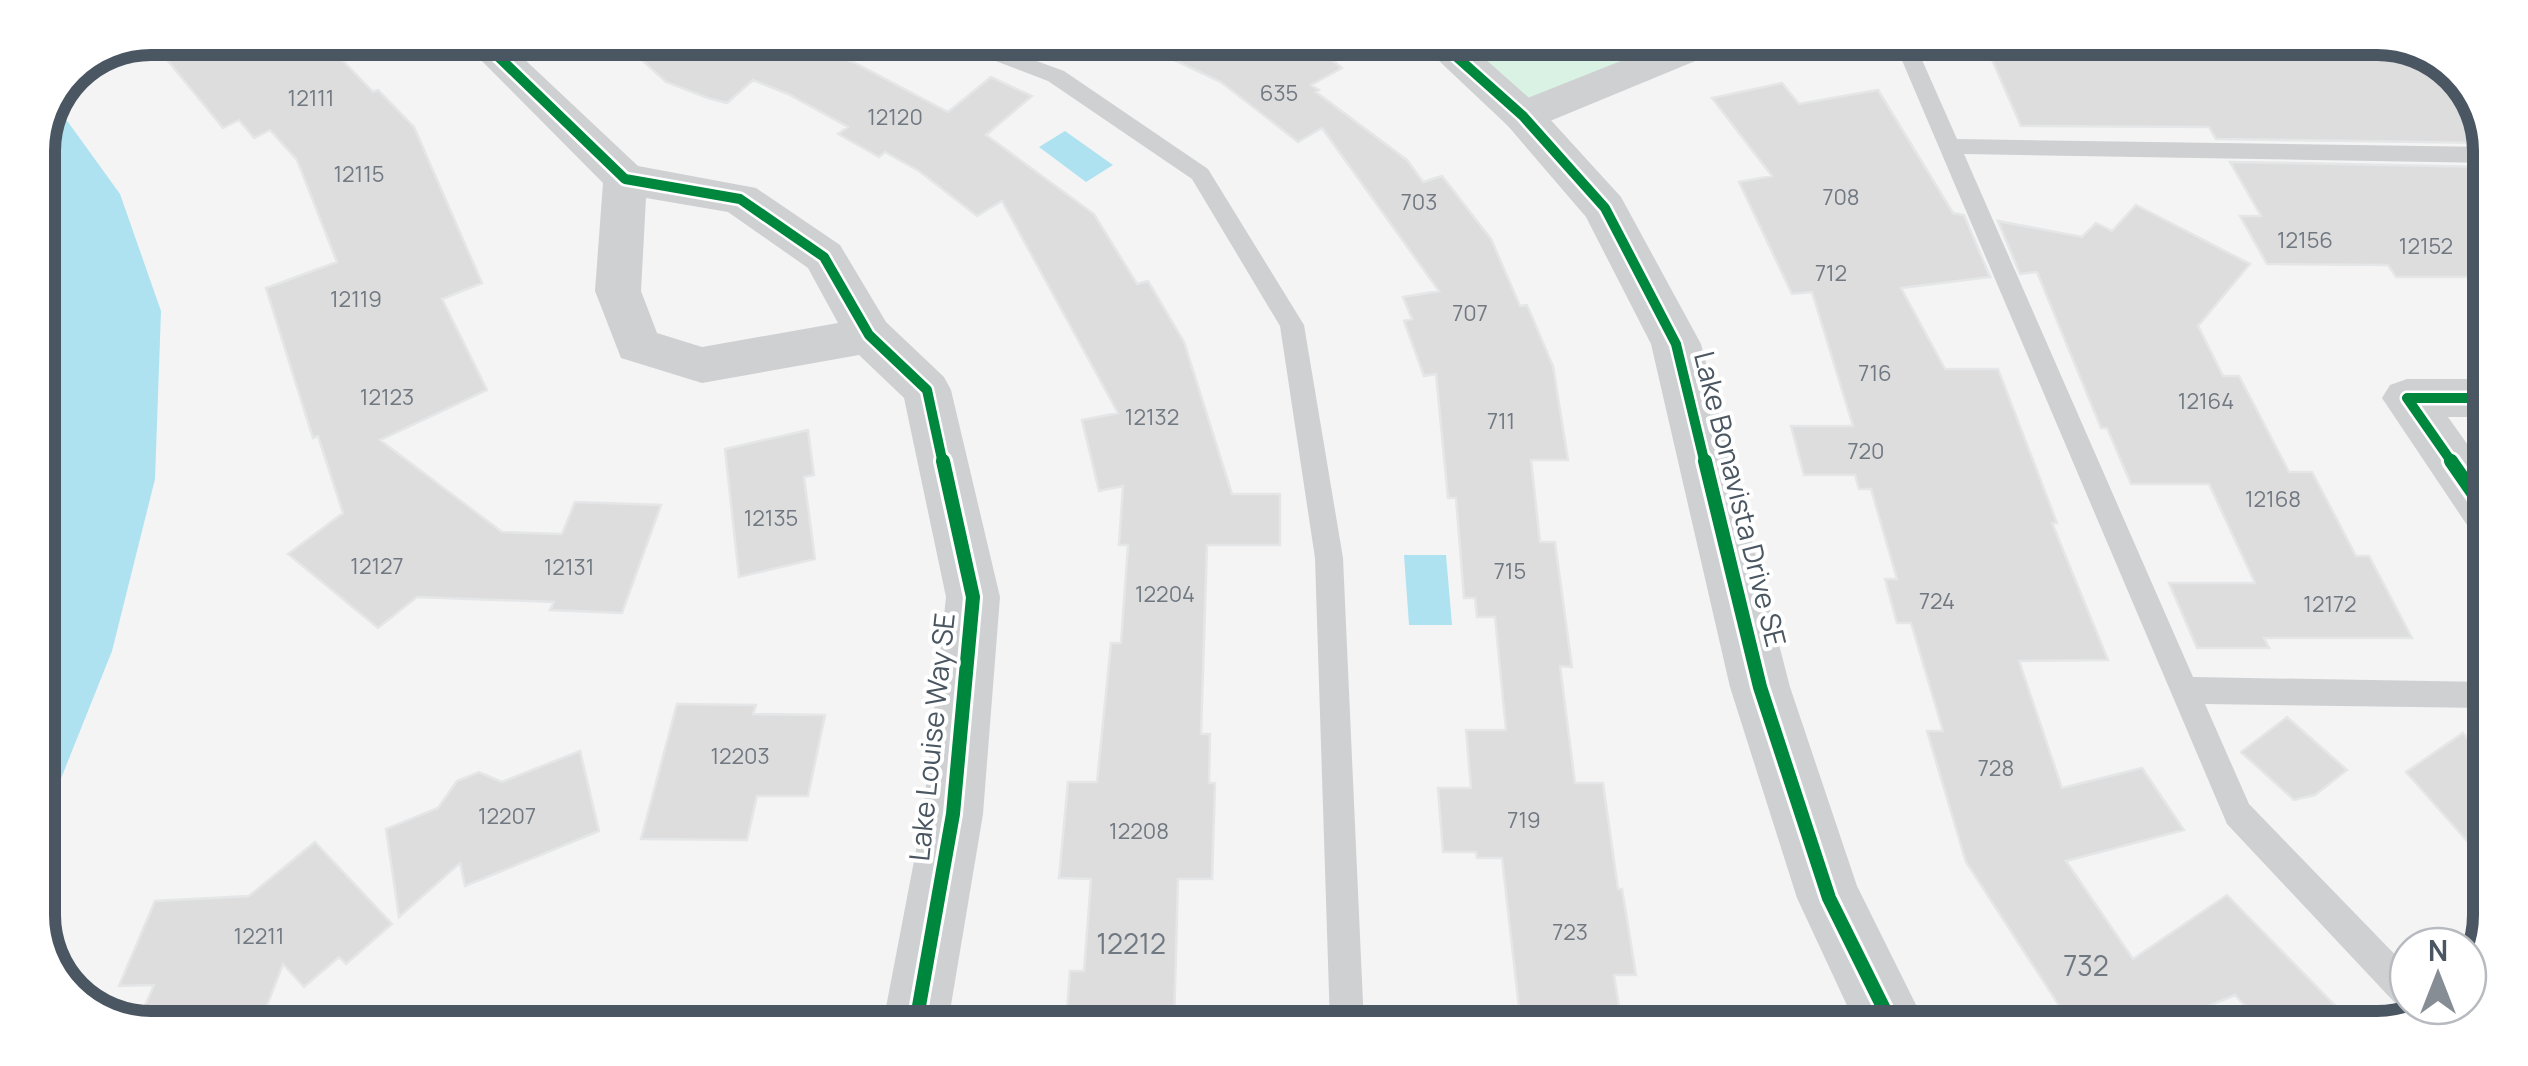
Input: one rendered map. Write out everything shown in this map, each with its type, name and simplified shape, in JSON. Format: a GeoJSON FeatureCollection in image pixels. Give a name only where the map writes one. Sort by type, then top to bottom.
{"type":"FeatureCollection","features":[{"type":"Feature","properties":{"kind":"street"},"geometry":{"type":"LineString","coordinates":[[497,55],[626,179],[618,291],[638,345],[702,365],[869,335]]}},
{"type":"Feature","properties":{"kind":"street","name":"Lake Bonavista Drive SE"},"geometry":{"type":"LineString","coordinates":[[1455,55],[1523,116],[1605,208],[1676,344],[1760,687],[1829,898],[1884,1011]]}},
{"type":"Feature","properties":{"kind":"street"},"geometry":{"type":"LineString","coordinates":[[1523,116],[1673,55]]}},
{"type":"Feature","properties":{"kind":"street","name":"Lake Louise Way SE"},"geometry":{"type":"LineString","coordinates":[[626,179],[740,198],[824,257],[869,335],[926,390],[973,597],[954,814],[918,1011]]}},
{"type":"Feature","properties":{"kind":"street"},"geometry":{"type":"LineString","coordinates":[[2473,398],[2407,398],[2473,494]]}},
{"type":"Feature","properties":{"kind":"lane"},"geometry":{"type":"LineString","coordinates":[[1002,55],[1056,76],[1200,174],[1292,325],[1329,558],[1347,1011]]}},
{"type":"Feature","properties":{"kind":"lane"},"geometry":{"type":"LineString","coordinates":[[1910,55],[2238,814],[2388,971]]}},
{"type":"Feature","properties":{"kind":"lane"},"geometry":{"type":"LineString","coordinates":[[1949,146],[2473,155]]}},
{"type":"Feature","properties":{"kind":"lane"},"geometry":{"type":"LineString","coordinates":[[2184,690],[2473,695]]}},
{"type":"Feature","properties":{"kind":"green space"},"geometry":{"type":"Polygon","coordinates":[[[1457,55],[1673,55],[1523,116],[1457,55]]]}},
{"type":"Feature","properties":{"kind":"water"},"geometry":{"type":"Polygon","coordinates":[[[61,117],[120,194],[161,311],[155,479],[112,651],[55,794],[55,144],[61,117]]]}},
{"type":"Feature","properties":{"kind":"water"},"geometry":{"type":"Polygon","coordinates":[[[1065,131],[1113,165],[1086,182],[1039,147],[1065,131]]]}},
{"type":"Feature","properties":{"kind":"water"},"geometry":{"type":"Polygon","coordinates":[[[1404,555],[1446,555],[1452,625],[1409,625],[1404,555]]]}},
{"type":"Feature","properties":{"kind":"building"},"geometry":{"type":"Polygon","coordinates":[[[163,55],[337,55],[414,127],[482,283],[442,299],[487,390],[380,440],[502,532],[562,534],[575,502],[661,505],[622,613],[550,610],[554,602],[417,597],[378,628],[288,554],[343,513],[318,436],[313,438],[266,288],[337,262],[297,160],[270,130],[254,138],[239,120],[223,128],[163,55]]]}},
{"type":"Feature","properties":{"kind":"building"},"geometry":{"type":"Polygon","coordinates":[[[636,55],[834,55],[948,112],[991,77],[1032,96],[986,135],[1094,214],[1137,284],[1148,281],[1184,342],[1232,494],[1280,494],[1280,545],[1207,545],[1201,734],[1210,734],[1209,783],[1215,783],[1212,879],[1178,879],[1174,1011],[1067,1011],[1070,971],[1084,971],[1091,879],[1059,878],[1068,782],[1097,782],[1111,643],[1121,643],[1128,545],[1119,545],[1123,486],[1099,491],[1082,420],[1118,413],[1002,201],[977,216],[919,171],[885,152],[879,157],[838,134],[848,127],[753,80],[727,103],[666,82],[636,55]]]}},
{"type":"Feature","properties":{"kind":"building"},"geometry":{"type":"Polygon","coordinates":[[[1164,55],[1326,55],[1342,68],[1311,85],[1319,90],[1316,92],[1407,160],[1423,182],[1442,176],[1491,239],[1520,306],[1527,305],[1553,366],[1568,460],[1531,460],[1540,542],[1555,542],[1572,667],[1560,666],[1575,783],[1603,783],[1618,889],[1622,889],[1636,975],[1614,975],[1620,1011],[1519,1011],[1502,858],[1477,858],[1476,852],[1443,852],[1438,788],[1471,788],[1466,730],[1506,730],[1495,617],[1477,617],[1475,598],[1464,598],[1456,498],[1448,498],[1436,374],[1424,376],[1404,321],[1412,319],[1403,297],[1439,291],[1322,128],[1298,142],[1221,82],[1164,55]]]}},
{"type":"Feature","properties":{"kind":"building"},"geometry":{"type":"Polygon","coordinates":[[[1990,55],[2377,55],[2414,62],[2445,83],[2463,108],[2473,143],[2216,139],[2209,127],[2021,126],[1990,55]]]}},
{"type":"Feature","properties":{"kind":"building"},"geometry":{"type":"Polygon","coordinates":[[[1782,83],[1799,104],[1878,90],[1953,213],[1964,215],[1990,277],[1901,288],[1945,369],[1998,369],[2057,523],[2052,523],[2108,660],[2019,661],[2062,788],[2142,768],[2184,830],[2066,861],[2133,959],[2227,895],[2340,1011],[2250,1011],[2235,995],[2196,1011],[2063,1011],[1966,862],[1927,731],[1943,731],[1911,623],[1897,623],[1885,579],[1897,579],[1871,489],[1859,489],[1855,475],[1804,475],[1791,426],[1853,426],[1812,292],[1792,294],[1739,182],[1772,176],[1712,98],[1782,83]]]}},
{"type":"Feature","properties":{"kind":"building"},"geometry":{"type":"Polygon","coordinates":[[[2230,162],[2473,167],[2473,277],[2396,277],[2388,265],[2267,264],[2240,216],[2261,216],[2230,162]]]}},
{"type":"Feature","properties":{"kind":"building"},"geometry":{"type":"Polygon","coordinates":[[[2136,205],[2250,264],[2198,326],[2223,376],[2239,376],[2289,472],[2312,472],[2356,556],[2369,556],[2412,638],[2264,638],[2269,648],[2197,648],[2169,583],[2255,583],[2209,484],[2131,484],[2107,428],[2101,428],[2037,272],[2020,274],[1998,221],[2082,237],[2096,223],[2112,231],[2136,205]]]}},
{"type":"Feature","properties":{"kind":"building"},"geometry":{"type":"Polygon","coordinates":[[[808,430],[814,475],[804,477],[815,559],[739,577],[725,449],[808,430]]]}},
{"type":"Feature","properties":{"kind":"building"},"geometry":{"type":"Polygon","coordinates":[[[677,704],[756,705],[753,714],[825,715],[808,796],[757,796],[747,840],[641,839],[677,704]]]}},
{"type":"Feature","properties":{"kind":"building"},"geometry":{"type":"Polygon","coordinates":[[[2287,717],[2347,770],[2315,795],[2294,800],[2241,752],[2287,717]]]}},
{"type":"Feature","properties":{"kind":"building"},"geometry":{"type":"Polygon","coordinates":[[[2463,733],[2473,744],[2473,848],[2406,772],[2463,733]]]}},
{"type":"Feature","properties":{"kind":"building"},"geometry":{"type":"Polygon","coordinates":[[[580,751],[599,831],[465,886],[460,863],[399,917],[386,829],[438,808],[457,781],[479,772],[502,782],[580,751]]]}},
{"type":"Feature","properties":{"kind":"building"},"geometry":{"type":"Polygon","coordinates":[[[315,842],[392,924],[346,964],[339,957],[304,987],[283,964],[265,1011],[143,1010],[154,985],[119,986],[155,901],[249,896],[315,842]]]}},
{"type":"Feature","properties":{"kind":"cycle path"},"geometry":{"type":"LineString","coordinates":[[497,55],[625,179],[740,199],[824,257],[869,335],[927,390],[973,597],[953,814],[918,1011]]}},
{"type":"Feature","properties":{"kind":"cycle path"},"geometry":{"type":"LineString","coordinates":[[1455,55],[1523,116],[1605,208],[1676,344],[1760,687],[1829,898],[1885,1011]]}},
{"type":"Feature","properties":{"kind":"cycle path"},"geometry":{"type":"LineString","coordinates":[[2473,398],[2407,398],[2473,493]]}}]}
